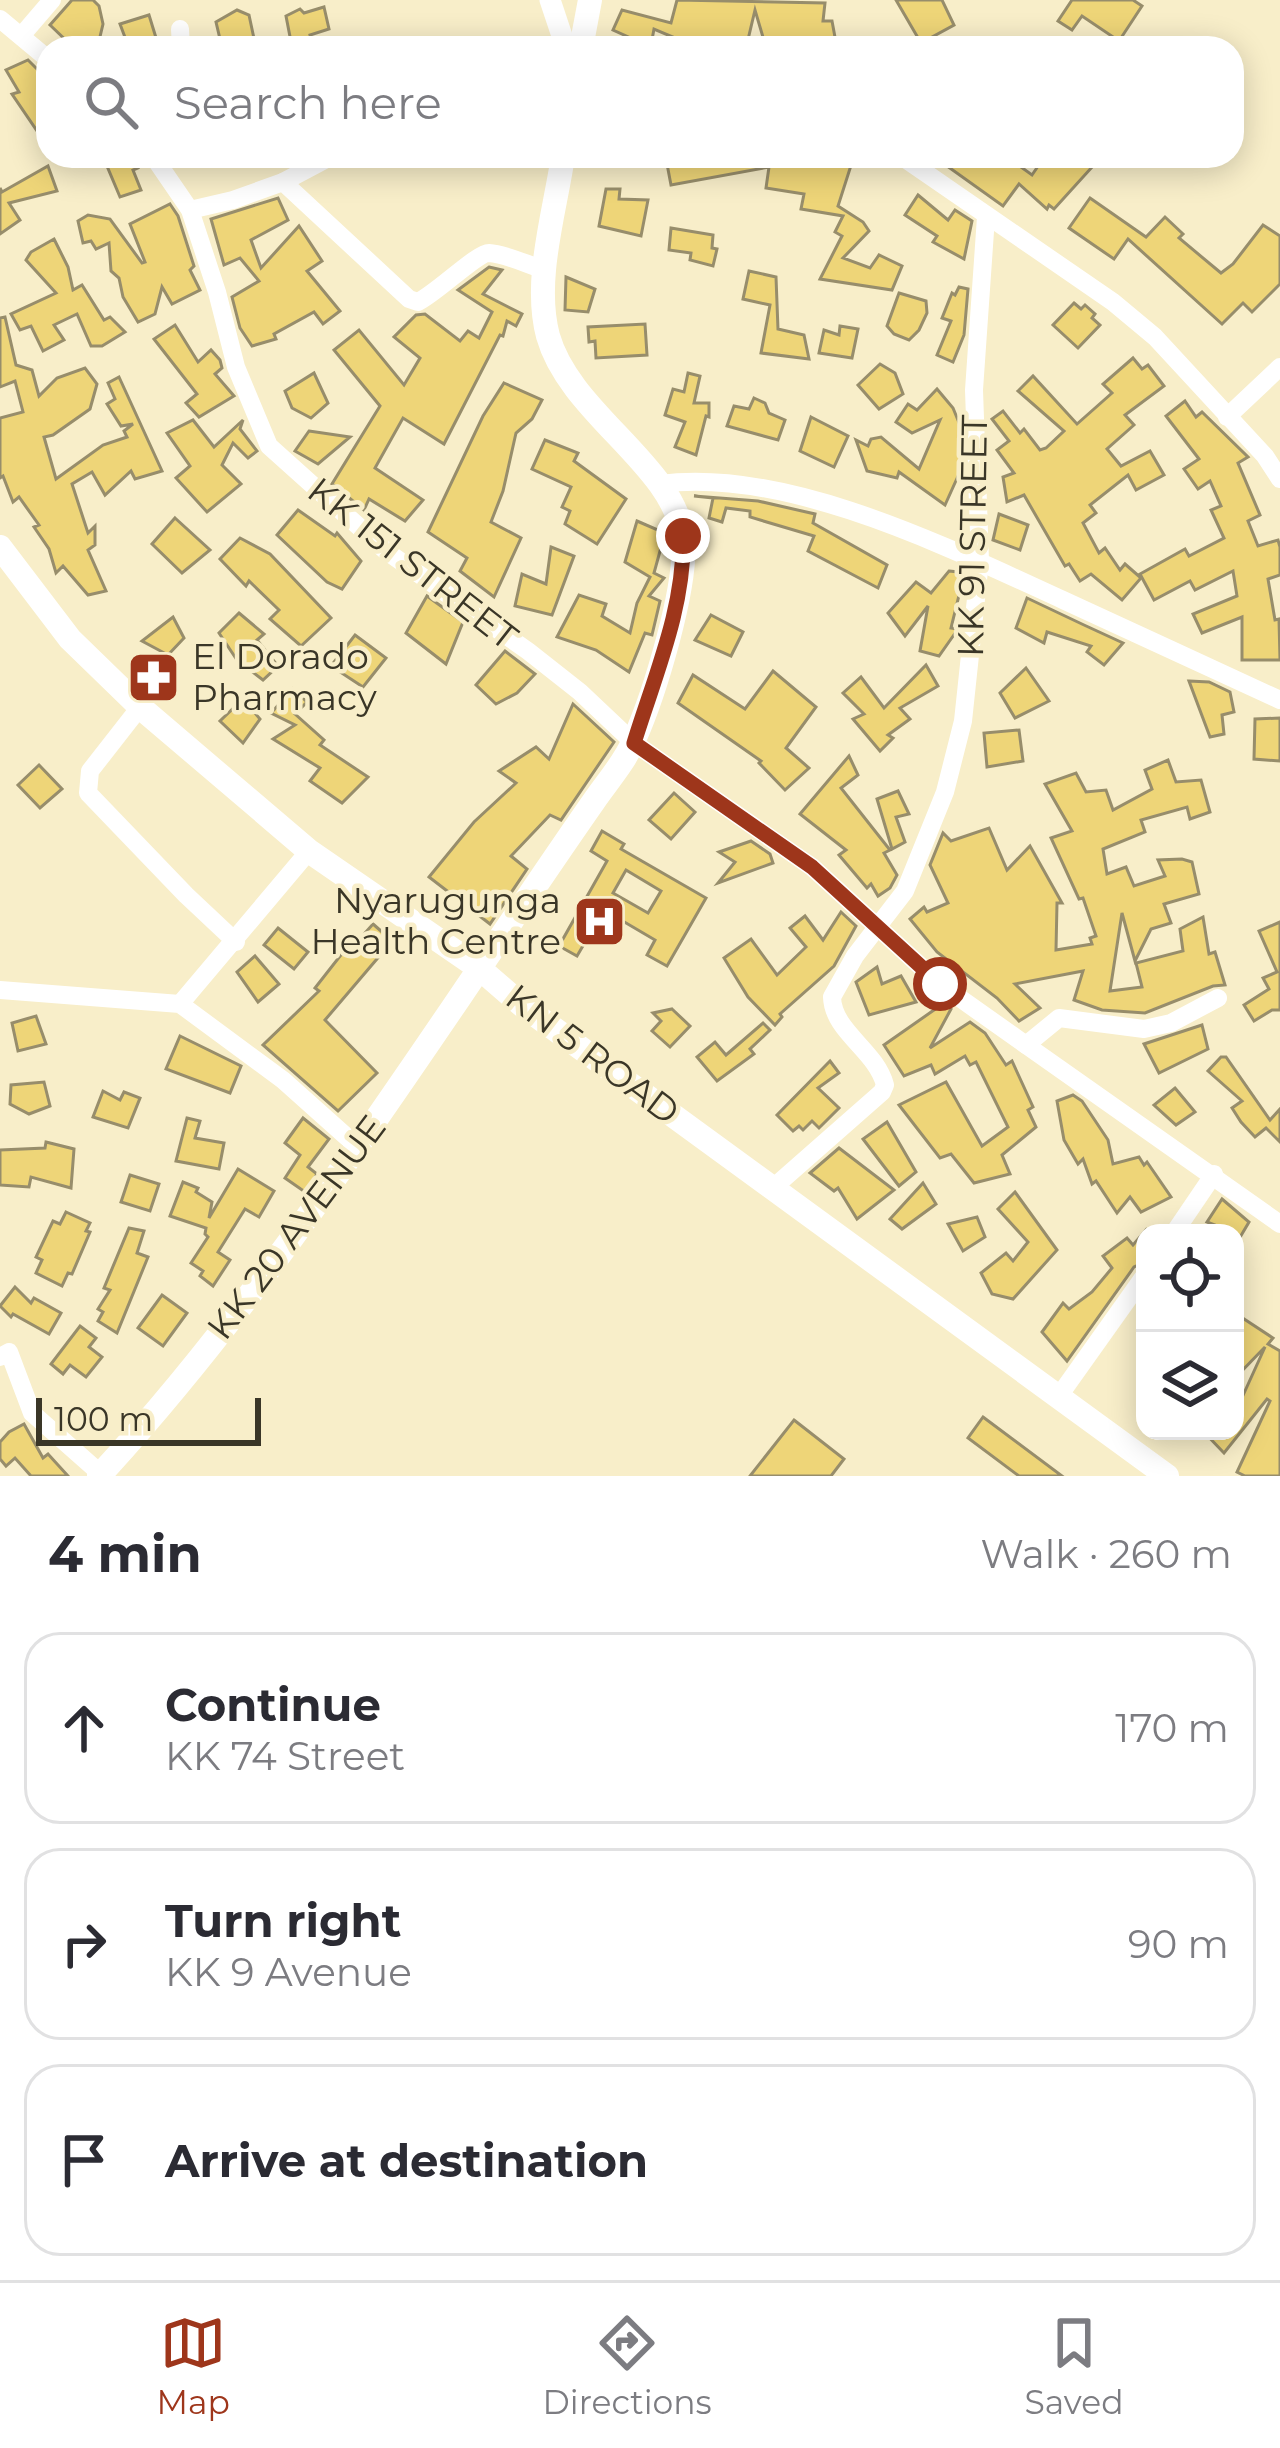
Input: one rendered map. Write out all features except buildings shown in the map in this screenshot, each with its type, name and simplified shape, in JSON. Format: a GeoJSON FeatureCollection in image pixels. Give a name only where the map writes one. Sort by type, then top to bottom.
{"type":"FeatureCollection","features":[{"type":"Feature","properties":{"kind":"main road"},"geometry":{"type":"LineString","coordinates":[[571,36],[590,0]]}},
{"type":"Feature","properties":{"kind":"main road"},"geometry":{"type":"LineString","coordinates":[[561,168],[545,270],[545,318],[557,358],[596,414],[660,484]]}},
{"type":"Feature","properties":{"kind":"main road","name":"KK 20 AVENUE"},"geometry":{"type":"LineString","coordinates":[[100,1475],[175,1390],[358,1147],[634,743],[684,568],[679,518],[660,484]]}},
{"type":"Feature","properties":{"kind":"main road","name":"KN 5 ROAD"},"geometry":{"type":"LineString","coordinates":[[0,547],[70,639],[140,707],[309,851],[479,968],[1167,1476]]}},
{"type":"Feature","properties":{"kind":"street"},"geometry":{"type":"LineString","coordinates":[[22,35],[52,0]]}},
{"type":"Feature","properties":{"kind":"street"},"geometry":{"type":"LineString","coordinates":[[550,0],[563,36]]}},
{"type":"Feature","properties":{"kind":"street"},"geometry":{"type":"LineString","coordinates":[[0,19],[36,48]]}},
{"type":"Feature","properties":{"kind":"street","name":"KK 151 STREET"},"geometry":{"type":"LineString","coordinates":[[161,168],[190,210],[218,292],[236,367],[268,446],[386,551],[528,651],[634,743],[812,867],[940,984],[1280,1224]]}},
{"type":"Feature","properties":{"kind":"street"},"geometry":{"type":"LineString","coordinates":[[190,210],[233,200],[309,168]]}},
{"type":"Feature","properties":{"kind":"street"},"geometry":{"type":"LineString","coordinates":[[919,168],[1155,337],[1265,456],[1280,479]]}},
{"type":"Feature","properties":{"kind":"street"},"geometry":{"type":"LineString","coordinates":[[283,182],[409,299],[418,302],[430,296],[485,253],[545,270]]}},
{"type":"Feature","properties":{"kind":"street","name":"KK 91 STREET"},"geometry":{"type":"LineString","coordinates":[[774,1187],[881,1092],[884,1078],[877,1062],[836,1017],[832,1006],[835,988],[905,891],[950,776],[970,678],[980,562],[974,390],[986,217]]}},
{"type":"Feature","properties":{"kind":"street"},"geometry":{"type":"LineString","coordinates":[[1227,417],[1280,367]]}},
{"type":"Feature","properties":{"kind":"street"},"geometry":{"type":"LineString","coordinates":[[660,484],[710,482],[831,506],[980,562],[1280,700]]}},
{"type":"Feature","properties":{"kind":"street"},"geometry":{"type":"LineString","coordinates":[[140,707],[90,771],[88,793],[236,942]]}},
{"type":"Feature","properties":{"kind":"street"},"geometry":{"type":"LineString","coordinates":[[180,1004],[309,851]]}},
{"type":"Feature","properties":{"kind":"street"},"geometry":{"type":"LineString","coordinates":[[0,990],[180,1004],[283,1080],[358,1147]]}},
{"type":"Feature","properties":{"kind":"street"},"geometry":{"type":"LineString","coordinates":[[1026,1045],[1059,1018],[1144,1030],[1171,1023],[1218,998]]}},
{"type":"Feature","properties":{"kind":"street"},"geometry":{"type":"LineString","coordinates":[[1180,1224],[1214,1174]]}},
{"type":"Feature","properties":{"kind":"street"},"geometry":{"type":"LineString","coordinates":[[1059,1396],[1136,1287]]}},
{"type":"Feature","properties":{"kind":"street"},"geometry":{"type":"LineString","coordinates":[[4,1355],[32,1414],[100,1475]]}},
{"type":"Feature","properties":{"kind":"place","name":"El Dorado Pharmacy"},"geometry":{"type":"Point","coordinates":[153,677]}},
{"type":"Feature","properties":{"kind":"place","name":"Nyarugunga Health Centre"},"geometry":{"type":"Point","coordinates":[600,921]}},
{"type":"Feature","properties":{"kind":"route"},"geometry":{"type":"LineString","coordinates":[[683,536],[684,568],[677,605],[634,743],[812,867],[940,984]]}}]}
